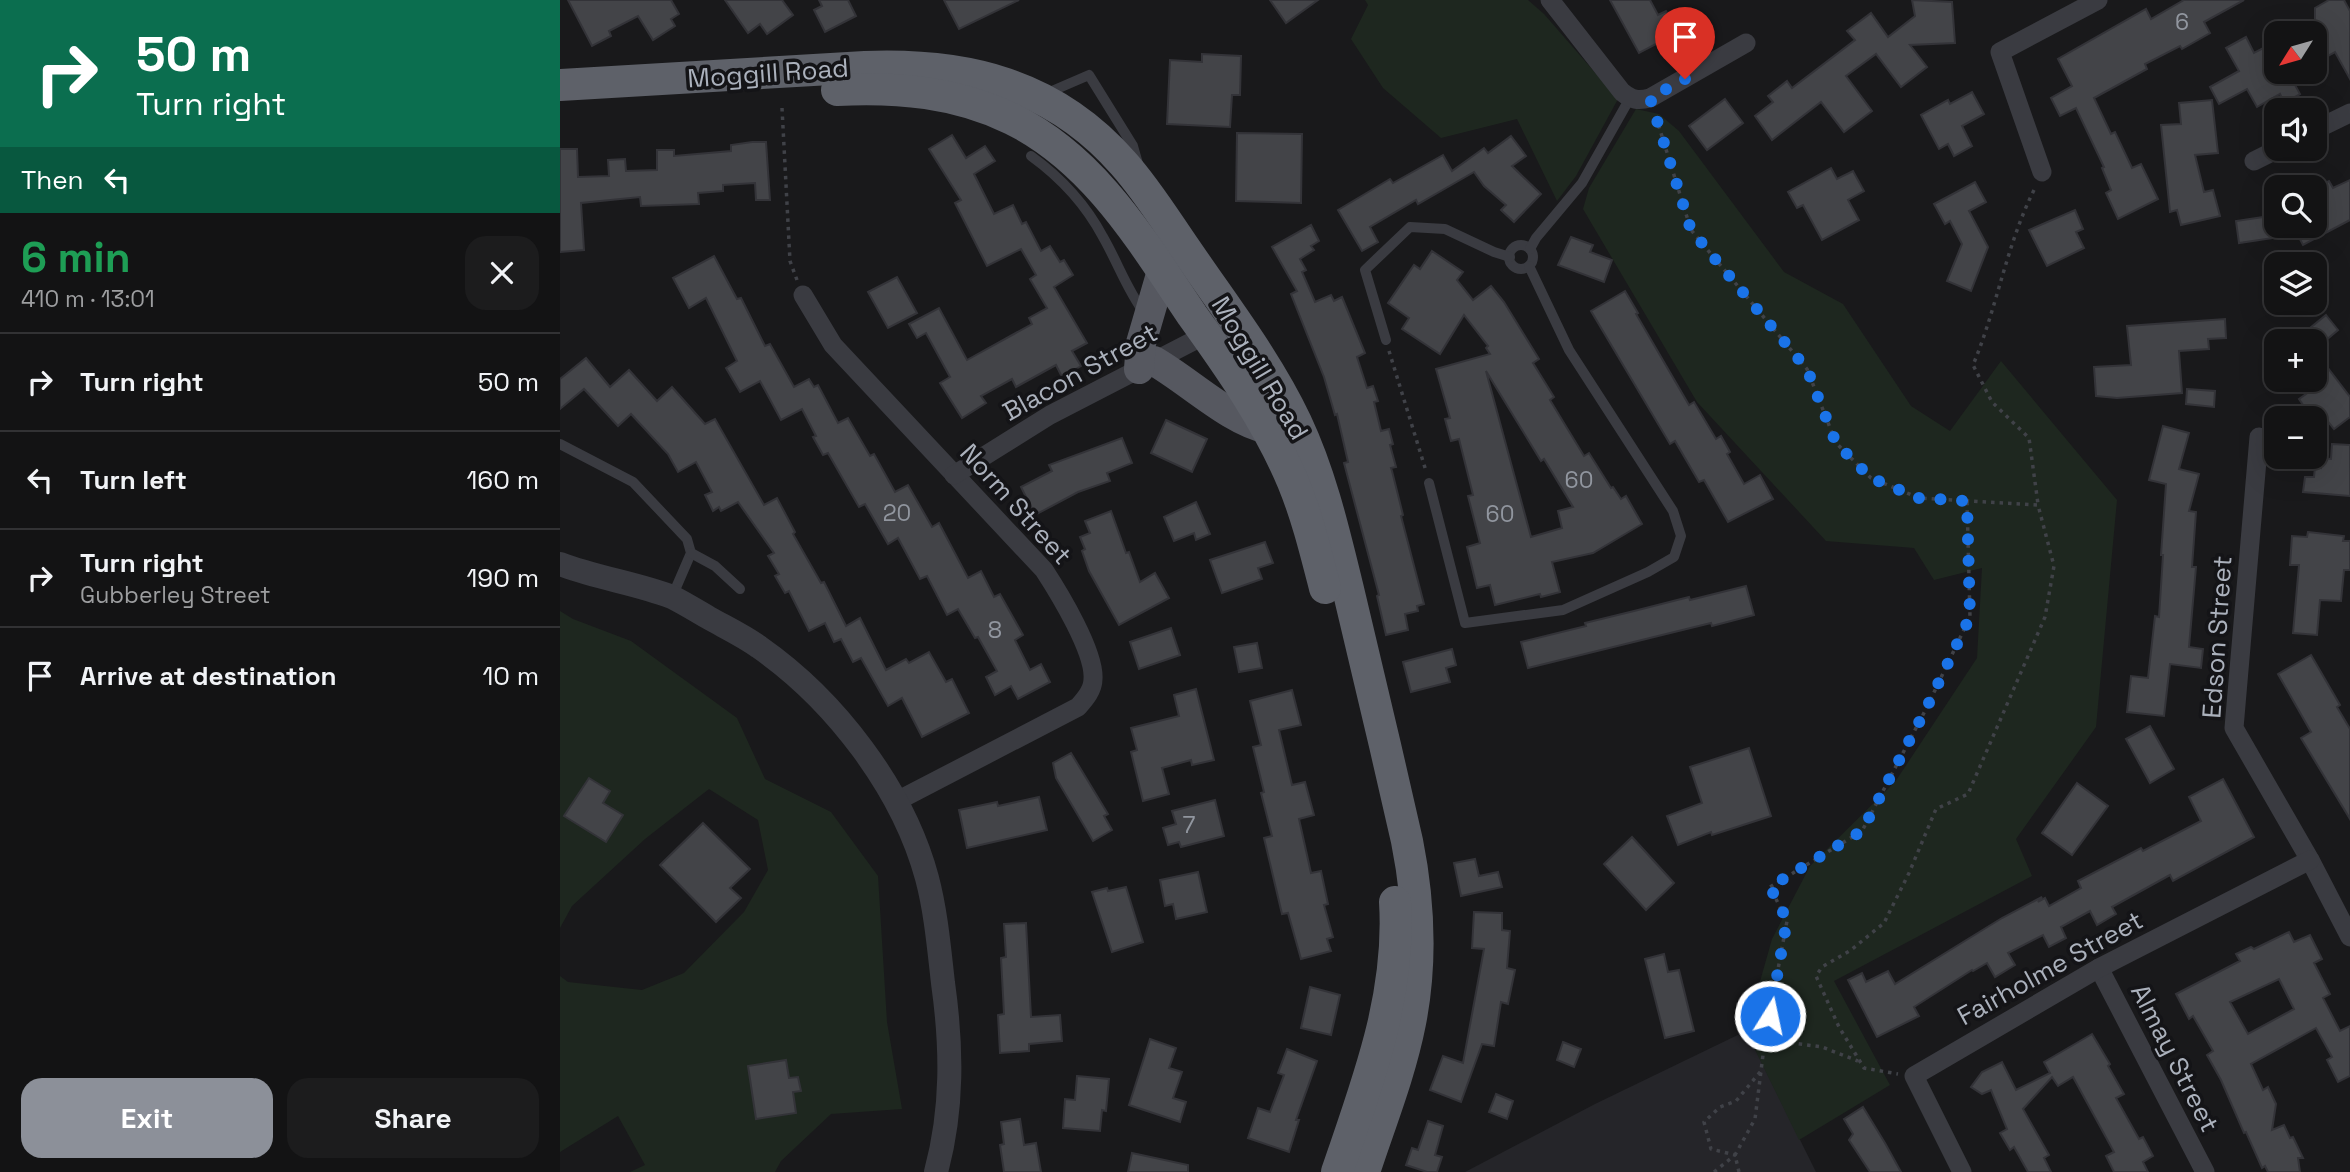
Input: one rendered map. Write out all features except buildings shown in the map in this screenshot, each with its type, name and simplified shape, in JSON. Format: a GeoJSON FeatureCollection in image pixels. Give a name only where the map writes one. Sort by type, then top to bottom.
{"type":"FeatureCollection","features":[{"type":"Feature","properties":{"kind":"highway","name":"Moggill Road"},"geometry":{"type":"LineString","coordinates":[[560,85],[906,65],[962,71],[1017,87],[1039,97],[1085,127],[1123,162],[1142,186],[1234,320],[1275,384],[1296,423],[1321,487],[1363,649],[1413,872],[1418,925],[1418,959],[1410,1021],[1403,1052],[1364,1172]]}},
{"type":"Feature","properties":{"kind":"highway","name":"Moggill Road"},"geometry":{"type":"LineString","coordinates":[[560,105],[877,88],[904,89],[962,100],[1013,119],[1073,160],[1108,194],[1206,334],[1268,429],[1294,484],[1316,554],[1382,827],[1395,903],[1396,936],[1387,1010],[1365,1089],[1337,1172]]}},
{"type":"Feature","properties":{"kind":"main road"},"geometry":{"type":"LineString","coordinates":[[1162,271],[1142,343],[1146,365],[1180,376],[1250,425],[1268,429]]}},
{"type":"Feature","properties":{"kind":"street"},"geometry":{"type":"LineString","coordinates":[[1550,0],[1622,92],[1639,101],[1650,98],[1746,43]]}},
{"type":"Feature","properties":{"kind":"street"},"geometry":{"type":"LineString","coordinates":[[2042,172],[2000,52],[2098,0]]}},
{"type":"Feature","properties":{"kind":"street"},"geometry":{"type":"LineString","coordinates":[[2327,124],[2350,113]]}},
{"type":"Feature","properties":{"kind":"street"},"geometry":{"type":"LineString","coordinates":[[2254,161],[2264,156]]}},
{"type":"Feature","properties":{"kind":"street","name":"Norm Street"},"geometry":{"type":"LineString","coordinates":[[803,295],[833,345],[1044,570],[1070,615],[1091,662],[1094,680],[1087,696],[1078,707],[897,801]]}},
{"type":"Feature","properties":{"kind":"street","name":"Blacon Street"},"geometry":{"type":"LineString","coordinates":[[954,475],[1050,415],[1234,320]]}},
{"type":"Feature","properties":{"kind":"street","name":"Edson Street"},"geometry":{"type":"LineString","coordinates":[[2259,438],[2234,728],[2310,860],[2350,937]]}},
{"type":"Feature","properties":{"kind":"street"},"geometry":{"type":"LineString","coordinates":[[560,564],[672,598],[760,647],[820,699],[856,741],[897,801],[928,880],[947,1011],[951,1071],[947,1121],[936,1172]]}},
{"type":"Feature","properties":{"kind":"street","name":"Fairholme Street"},"geometry":{"type":"LineString","coordinates":[[1914,1076],[2099,968],[2310,860]]}},
{"type":"Feature","properties":{"kind":"street","name":"Almay Street"},"geometry":{"type":"LineString","coordinates":[[2099,968],[2204,1172]]}},
{"type":"Feature","properties":{"kind":"street"},"geometry":{"type":"LineString","coordinates":[[1914,1076],[1962,1172]]}},
{"type":"Feature","properties":{"kind":"lane"},"geometry":{"type":"LineString","coordinates":[[1039,97],[1089,75],[1138,155],[1142,186]]}},
{"type":"Feature","properties":{"kind":"lane"},"geometry":{"type":"LineString","coordinates":[[1530,249],[1582,183],[1630,98]]}},
{"type":"Feature","properties":{"kind":"lane"},"geometry":{"type":"LineString","coordinates":[[1031,156],[1069,190],[1089,215],[1103,236],[1132,297],[1150,320]]}},
{"type":"Feature","properties":{"kind":"lane"},"geometry":{"type":"LineString","coordinates":[[1386,340],[1365,270],[1410,227],[1445,229],[1510,257]]}},
{"type":"Feature","properties":{"kind":"lane"},"geometry":{"type":"LineString","coordinates":[[1517,246],[1524,246],[1530,249],[1533,258],[1529,266],[1521,269],[1510,261],[1510,257],[1517,246]]}},
{"type":"Feature","properties":{"kind":"lane"},"geometry":{"type":"LineString","coordinates":[[1429,483],[1465,623],[1563,610],[1648,572],[1674,557],[1681,536],[1673,511],[1569,350],[1529,266]]}},
{"type":"Feature","properties":{"kind":"lane"},"geometry":{"type":"LineString","coordinates":[[560,444],[633,482],[687,539],[691,553],[672,598]]}},
{"type":"Feature","properties":{"kind":"lane"},"geometry":{"type":"LineString","coordinates":[[691,553],[715,566],[740,589]]}},
{"type":"Feature","properties":{"kind":"path"},"geometry":{"type":"LineString","coordinates":[[1650,98],[1691,230],[1807,369],[1836,443],[1871,478],[1919,498],[2038,505]]}},
{"type":"Feature","properties":{"kind":"path"},"geometry":{"type":"LineString","coordinates":[[782,108],[790,261],[803,295]]}},
{"type":"Feature","properties":{"kind":"path"},"geometry":{"type":"LineString","coordinates":[[1914,1076],[1864,1068],[1839,1027],[1816,976],[1822,967],[1852,950],[1884,923],[1936,809],[1968,794],[2045,617],[2054,566],[2038,505],[2029,438],[1992,402],[1973,365],[1985,335],[2020,217],[2042,172]]}},
{"type":"Feature","properties":{"kind":"path"},"geometry":{"type":"LineString","coordinates":[[1386,340],[1429,483]]}},
{"type":"Feature","properties":{"kind":"path"},"geometry":{"type":"LineString","coordinates":[[1714,1172],[1735,1156],[1755,1119],[1765,1039],[1787,920],[1770,887],[1862,831],[1926,709],[1970,617],[1967,501]]}},
{"type":"Feature","properties":{"kind":"path"},"geometry":{"type":"LineString","coordinates":[[1765,1039],[1822,1047],[1860,1061]]}},
{"type":"Feature","properties":{"kind":"path"},"geometry":{"type":"LineString","coordinates":[[1735,1156],[1711,1149],[1704,1122],[1720,1107],[1737,1101],[1761,1070]]}},
{"type":"Feature","properties":{"kind":"path"},"geometry":{"type":"LineString","coordinates":[[1735,1156],[1739,1172]]}},
{"type":"Feature","properties":{"kind":"shaded area"},"geometry":{"type":"Polygon","coordinates":[[[1365,0],[1528,0],[1544,14],[1618,99],[1576,176],[1557,201],[1517,119],[1441,138],[1383,88],[1351,39],[1368,5],[1365,0]]]}},
{"type":"Feature","properties":{"kind":"shaded area"},"geometry":{"type":"Polygon","coordinates":[[[1636,109],[1659,114],[1679,131],[1784,272],[1843,304],[1911,406],[1950,431],[2001,361],[2117,500],[2096,727],[2016,839],[2032,876],[1834,981],[1890,1085],[1799,1140],[1746,1031],[1772,939],[1810,866],[1895,782],[1977,658],[1982,568],[1934,580],[1914,548],[1826,541],[1697,402],[1583,209],[1589,188],[1636,109]]]}},
{"type":"Feature","properties":{"kind":"shaded area"},"geometry":{"type":"Polygon","coordinates":[[[560,611],[573,619],[631,641],[737,718],[765,779],[831,812],[878,876],[887,1022],[902,1109],[831,1114],[781,1161],[775,1172],[630,1172],[645,1165],[618,1116],[560,1152],[560,976],[568,982],[642,990],[684,973],[744,912],[768,870],[758,820],[709,789],[645,839],[572,906],[560,928],[560,611]]]}},
{"type":"Feature","properties":{"kind":"shaded area"},"geometry":{"type":"Polygon","coordinates":[[[1746,1031],[1816,1172],[1465,1172],[1595,1104],[1746,1031]]]}},
{"type":"Feature","properties":{"kind":"route"},"geometry":{"type":"LineString","coordinates":[[1685,79],[1650,98],[1691,230],[1807,369],[1836,443],[1871,478],[1919,498],[1967,501],[1970,617],[1926,709],[1862,831],[1770,887],[1787,920],[1770,1016]]}}]}
